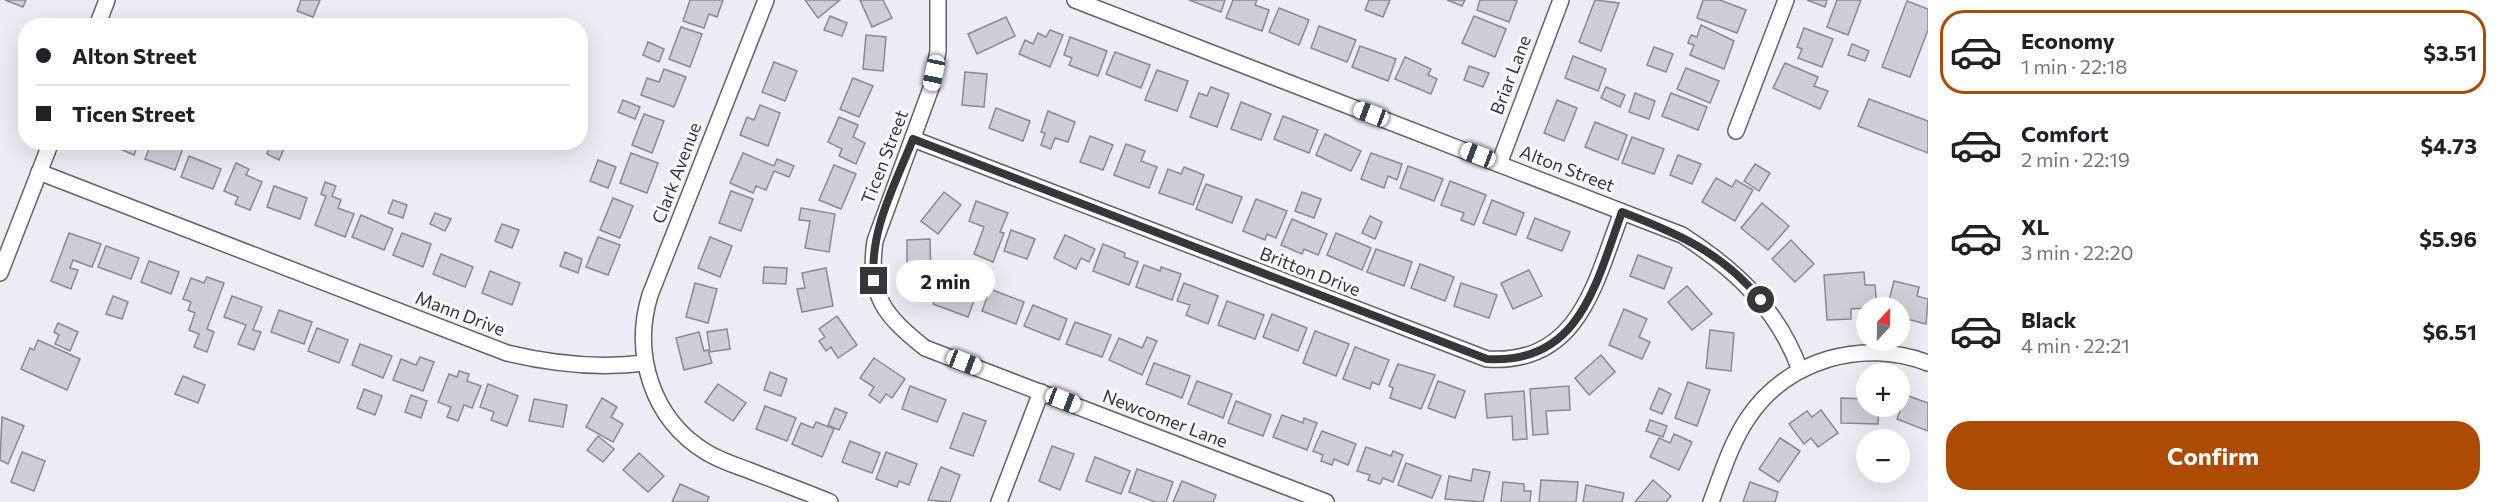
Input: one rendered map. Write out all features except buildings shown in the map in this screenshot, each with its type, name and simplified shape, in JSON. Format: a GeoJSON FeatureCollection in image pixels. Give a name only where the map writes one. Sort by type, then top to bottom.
{"type":"FeatureCollection","features":[{"type":"Feature","properties":{"kind":"street"},"geometry":{"type":"LineString","coordinates":[[100,18],[107,0]]}},
{"type":"Feature","properties":{"kind":"street","name":"Clark Avenue"},"geometry":{"type":"LineString","coordinates":[[645,363],[643,329],[650,295],[766,0]]}},
{"type":"Feature","properties":{"kind":"street","name":"Ticen Street"},"geometry":{"type":"LineString","coordinates":[[895,323],[879,296],[872,257],[877,234],[913,139],[934,73],[939,27],[938,0]]}},
{"type":"Feature","properties":{"kind":"street","name":"Alton Street"},"geometry":{"type":"LineString","coordinates":[[1075,0],[1682,235],[1726,264],[1753,290],[1771,314],[1800,370]]}},
{"type":"Feature","properties":{"kind":"street","name":"Briar Lane"},"geometry":{"type":"LineString","coordinates":[[1499,164],[1561,0]]}},
{"type":"Feature","properties":{"kind":"street"},"geometry":{"type":"LineString","coordinates":[[1736,131],[1786,0]]}},
{"type":"Feature","properties":{"kind":"street","name":"Britton Drive"},"geometry":{"type":"LineString","coordinates":[[913,139],[1487,359],[1526,357],[1548,347],[1567,332],[1587,303],[1622,212]]}},
{"type":"Feature","properties":{"kind":"street"},"geometry":{"type":"LineString","coordinates":[[0,273],[48,150]]}},
{"type":"Feature","properties":{"kind":"street","name":"Mann Drive"},"geometry":{"type":"LineString","coordinates":[[39,172],[507,353],[552,364],[606,367],[645,363]]}},
{"type":"Feature","properties":{"kind":"street","name":"Newcomer Lane"},"geometry":{"type":"LineString","coordinates":[[895,323],[925,348],[1326,502]]}},
{"type":"Feature","properties":{"kind":"street"},"geometry":{"type":"LineString","coordinates":[[1711,502],[1734,442],[1749,416],[1769,392],[1800,370],[1817,362],[1855,353],[1902,355],[1928,363]]}},
{"type":"Feature","properties":{"kind":"street"},"geometry":{"type":"LineString","coordinates":[[645,363],[661,406],[674,425],[690,441],[722,461],[830,502]]}},
{"type":"Feature","properties":{"kind":"street"},"geometry":{"type":"LineString","coordinates":[[999,502],[1041,392]]}},
{"type":"Feature","properties":{"kind":"route"},"geometry":{"type":"LineString","coordinates":[[874,281],[872,257],[875,241],[913,139],[1471,355],[1487,359],[1511,360],[1526,357],[1548,347],[1567,332],[1587,303],[1622,212],[1682,235],[1726,264],[1761,300]]}}]}
